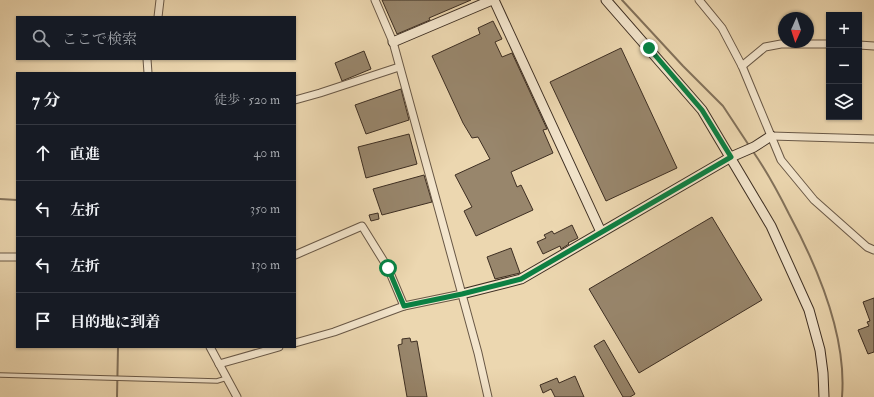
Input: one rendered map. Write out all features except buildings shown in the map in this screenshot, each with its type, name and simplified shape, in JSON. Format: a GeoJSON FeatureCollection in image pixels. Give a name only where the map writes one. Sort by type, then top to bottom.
{"type":"FeatureCollection","features":[{"type":"Feature","properties":{"kind":"street"},"geometry":{"type":"LineString","coordinates":[[158,16],[160,0]]}},
{"type":"Feature","properties":{"kind":"street"},"geometry":{"type":"LineString","coordinates":[[375,0],[393,42],[478,353],[488,397]]}},
{"type":"Feature","properties":{"kind":"street"},"geometry":{"type":"LineString","coordinates":[[393,42],[493,0],[601,232]]}},
{"type":"Feature","properties":{"kind":"street"},"geometry":{"type":"LineString","coordinates":[[606,0],[702,110],[771,226],[809,310],[820,350],[824,397]]}},
{"type":"Feature","properties":{"kind":"street"},"geometry":{"type":"LineString","coordinates":[[699,0],[722,28],[742,66],[781,160],[814,200],[867,247],[874,250]]}},
{"type":"Feature","properties":{"kind":"street"},"geometry":{"type":"LineString","coordinates":[[742,66],[765,47],[781,44],[826,44]]}},
{"type":"Feature","properties":{"kind":"street"},"geometry":{"type":"LineString","coordinates":[[862,45],[874,46]]}},
{"type":"Feature","properties":{"kind":"street"},"geometry":{"type":"LineString","coordinates":[[147,60],[148,72]]}},
{"type":"Feature","properties":{"kind":"street"},"geometry":{"type":"LineString","coordinates":[[296,100],[399,67]]}},
{"type":"Feature","properties":{"kind":"street"},"geometry":{"type":"LineString","coordinates":[[296,342],[334,332],[404,306],[462,294],[521,279],[731,157],[754,147],[771,136],[874,139]]}},
{"type":"Feature","properties":{"kind":"street"},"geometry":{"type":"LineString","coordinates":[[296,255],[362,226],[388,268],[404,306]]}},
{"type":"Feature","properties":{"kind":"street"},"geometry":{"type":"LineString","coordinates":[[0,257],[16,257]]}},
{"type":"Feature","properties":{"kind":"street"},"geometry":{"type":"LineString","coordinates":[[211,348],[237,397]]}},
{"type":"Feature","properties":{"kind":"street"},"geometry":{"type":"LineString","coordinates":[[219,364],[275,348]]}},
{"type":"Feature","properties":{"kind":"lane"},"geometry":{"type":"LineString","coordinates":[[0,375],[217,381],[227,378]]}},
{"type":"Feature","properties":{"kind":"waterway"},"geometry":{"type":"LineString","coordinates":[[622,0],[683,66],[723,106],[750,147]]}},
{"type":"Feature","properties":{"kind":"waterway"},"geometry":{"type":"LineString","coordinates":[[752,150],[767,173],[800,234],[828,302],[840,350],[842,397]]}},
{"type":"Feature","properties":{"kind":"waterway"},"geometry":{"type":"LineString","coordinates":[[0,199],[16,200]]}},
{"type":"Feature","properties":{"kind":"waterway"},"geometry":{"type":"LineString","coordinates":[[117,397],[118,348]]}},
{"type":"Feature","properties":{"kind":"route"},"geometry":{"type":"LineString","coordinates":[[388,268],[404,306],[462,294],[521,279],[731,157],[702,110],[649,48]]}}]}
